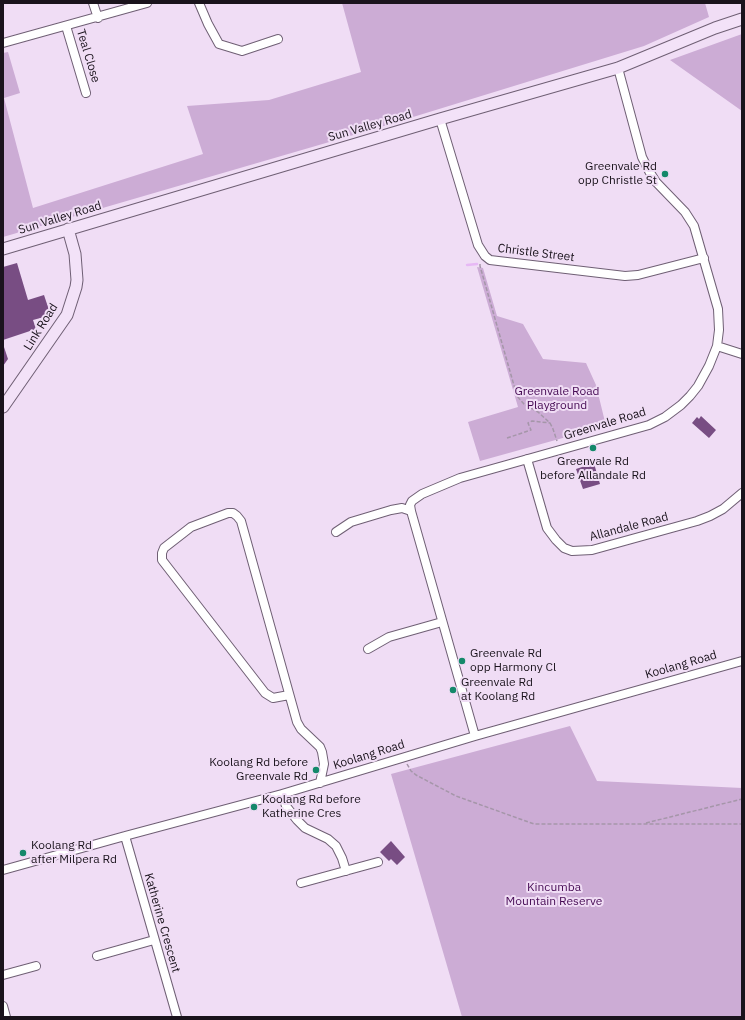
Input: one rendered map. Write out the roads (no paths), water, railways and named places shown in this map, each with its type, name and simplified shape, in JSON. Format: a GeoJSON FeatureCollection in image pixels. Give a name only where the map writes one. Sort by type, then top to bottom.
{"type":"FeatureCollection","features":[{"type":"Feature","properties":{"kind":"street"},"geometry":{"type":"LineString","coordinates":[[93,3],[98,18]]}},
{"type":"Feature","properties":{"kind":"street"},"geometry":{"type":"LineString","coordinates":[[3,43],[148,3]]}},
{"type":"Feature","properties":{"kind":"street"},"geometry":{"type":"LineString","coordinates":[[199,3],[219,44],[242,51],[278,39]]}},
{"type":"Feature","properties":{"kind":"street","name":"Sun Valley Road"},"geometry":{"type":"LineString","coordinates":[[3,249],[440,119],[618,68],[715,28],[742,19]]}},
{"type":"Feature","properties":{"kind":"street","name":"Teal Close"},"geometry":{"type":"LineString","coordinates":[[66,26],[86,93]]}},
{"type":"Feature","properties":{"kind":"street","name":"Greenvale Road"},"geometry":{"type":"LineString","coordinates":[[411,511],[410,505],[414,499],[460,478],[649,425],[665,417],[681,405],[698,386],[710,366],[717,346],[719,330],[718,309],[704,258],[694,226],[685,212],[656,182],[642,157],[618,68]]}},
{"type":"Feature","properties":{"kind":"street","name":"Christle Street"},"geometry":{"type":"LineString","coordinates":[[440,119],[478,245],[483,254],[490,260],[626,276],[638,275],[704,258]]}},
{"type":"Feature","properties":{"kind":"street","name":"Link Road"},"geometry":{"type":"LineString","coordinates":[[3,407],[67,315],[77,280],[75,254],[68,229]]}},
{"type":"Feature","properties":{"kind":"street"},"geometry":{"type":"LineString","coordinates":[[717,346],[742,354]]}},
{"type":"Feature","properties":{"kind":"street","name":"Allandale Road"},"geometry":{"type":"LineString","coordinates":[[527,460],[547,528],[564,548],[572,551],[592,550],[697,521],[722,509],[742,493]]}},
{"type":"Feature","properties":{"kind":"street"},"geometry":{"type":"LineString","coordinates":[[336,532],[351,522],[390,510],[402,508],[411,511],[475,736]]}},
{"type":"Feature","properties":{"kind":"street"},"geometry":{"type":"LineString","coordinates":[[289,695],[273,698],[265,693],[162,560],[164,548],[191,527],[228,513],[233,513],[241,520],[298,725],[316,742],[322,752],[324,764],[320,783]]}},
{"type":"Feature","properties":{"kind":"street"},"geometry":{"type":"LineString","coordinates":[[368,649],[389,637],[442,622]]}},
{"type":"Feature","properties":{"kind":"street","name":"Koolang Road"},"geometry":{"type":"LineString","coordinates":[[3,870],[282,794],[475,736],[742,661]]}},
{"type":"Feature","properties":{"kind":"street"},"geometry":{"type":"LineString","coordinates":[[282,794],[286,806],[305,828],[328,839],[336,846],[346,871]]}},
{"type":"Feature","properties":{"kind":"street","name":"Katherine Crescent"},"geometry":{"type":"LineString","coordinates":[[125,836],[177,1017]]}},
{"type":"Feature","properties":{"kind":"street"},"geometry":{"type":"LineString","coordinates":[[301,883],[378,862]]}},
{"type":"Feature","properties":{"kind":"street"},"geometry":{"type":"LineString","coordinates":[[97,956],[154,940]]}},
{"type":"Feature","properties":{"kind":"street"},"geometry":{"type":"LineString","coordinates":[[3,975],[36,966]]}},
{"type":"Feature","properties":{"kind":"street"},"geometry":{"type":"LineString","coordinates":[[3,1006],[6,1017]]}},
{"type":"Feature","properties":{"kind":"waterway"},"geometry":{"type":"LineString","coordinates":[[467,265],[477,264]]}},
{"type":"Feature","properties":{"kind":"place","name":"Greenvale Rd opp Christle St"},"geometry":{"type":"Point","coordinates":[665,174]}},
{"type":"Feature","properties":{"kind":"place","name":"Greenvale Rd before Allandale Rd"},"geometry":{"type":"Point","coordinates":[593,448]}},
{"type":"Feature","properties":{"kind":"place","name":"Greenvale Rd opp Harmony Cl"},"geometry":{"type":"Point","coordinates":[462,661]}},
{"type":"Feature","properties":{"kind":"place","name":"Greenvale Rd at Koolang Rd"},"geometry":{"type":"Point","coordinates":[453,690]}},
{"type":"Feature","properties":{"kind":"place","name":"Koolang Rd before Greenvale Rd"},"geometry":{"type":"Point","coordinates":[316,770]}},
{"type":"Feature","properties":{"kind":"place","name":"Koolang Rd before Katherine Cres"},"geometry":{"type":"Point","coordinates":[254,807]}},
{"type":"Feature","properties":{"kind":"place","name":"Koolang Rd after Milpera Rd"},"geometry":{"type":"Point","coordinates":[23,853]}},
{"type":"Feature","properties":{"kind":"park label","name":"Greenvale Road Playground"},"geometry":{"type":"Point","coordinates":[557,399]}},
{"type":"Feature","properties":{"kind":"park label","name":"Kincumba Mountain Reserve"},"geometry":{"type":"Point","coordinates":[554,895]}}]}
